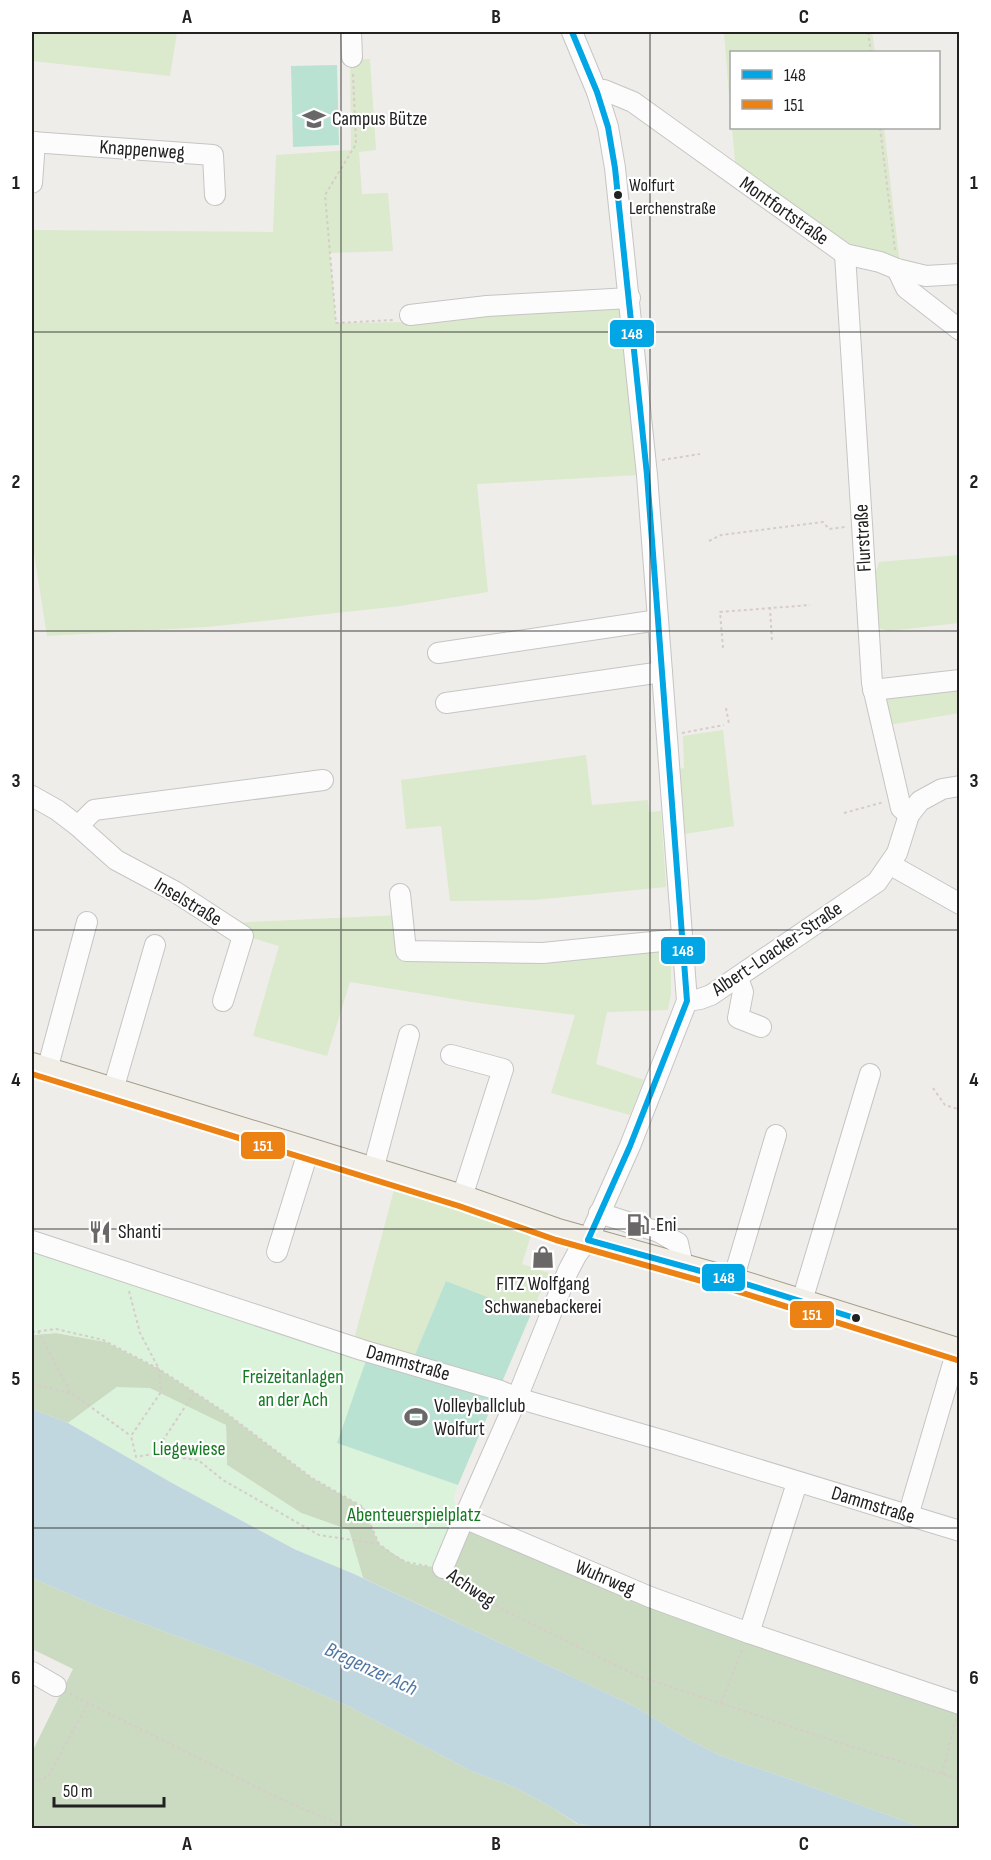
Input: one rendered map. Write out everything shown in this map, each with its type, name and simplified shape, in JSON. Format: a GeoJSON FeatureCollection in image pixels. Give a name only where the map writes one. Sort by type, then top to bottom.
{"type":"FeatureCollection","features":[{"type":"Feature","properties":{"kind":"main road"},"geometry":{"type":"LineString","coordinates":[[39,1067],[462,1197],[588,1240],[733,1280],[958,1350]]}},
{"type":"Feature","properties":{"kind":"street"},"geometry":{"type":"LineString","coordinates":[[351,32],[352,57]]}},
{"type":"Feature","properties":{"kind":"street"},"geometry":{"type":"LineString","coordinates":[[572,32],[609,128],[615,168],[646,462],[687,1001]]}},
{"type":"Feature","properties":{"kind":"street","name":"Montfortstraße"},"geometry":{"type":"LineString","coordinates":[[597,92],[604,90],[633,102],[845,254],[880,262],[897,269]]}},
{"type":"Feature","properties":{"kind":"street"},"geometry":{"type":"LineString","coordinates":[[32,183],[33,142]]}},
{"type":"Feature","properties":{"kind":"street","name":"Knappenweg"},"geometry":{"type":"LineString","coordinates":[[33,142],[213,155],[215,195]]}},
{"type":"Feature","properties":{"kind":"street","name":"Flurstraße"},"geometry":{"type":"LineString","coordinates":[[845,254],[873,690],[898,798],[901,808],[909,815]]}},
{"type":"Feature","properties":{"kind":"street"},"geometry":{"type":"LineString","coordinates":[[897,269],[926,276],[960,274]]}},
{"type":"Feature","properties":{"kind":"street"},"geometry":{"type":"LineString","coordinates":[[897,269],[906,288],[960,330]]}},
{"type":"Feature","properties":{"kind":"street"},"geometry":{"type":"LineString","coordinates":[[410,315],[487,306],[630,298]]}},
{"type":"Feature","properties":{"kind":"street"},"geometry":{"type":"LineString","coordinates":[[438,653],[658,620]]}},
{"type":"Feature","properties":{"kind":"street"},"geometry":{"type":"LineString","coordinates":[[446,703],[662,672]]}},
{"type":"Feature","properties":{"kind":"street"},"geometry":{"type":"LineString","coordinates":[[873,690],[960,680]]}},
{"type":"Feature","properties":{"kind":"street"},"geometry":{"type":"LineString","coordinates":[[78,826],[94,810],[323,780]]}},
{"type":"Feature","properties":{"kind":"street"},"geometry":{"type":"LineString","coordinates":[[909,815],[920,801],[942,789],[960,786]]}},
{"type":"Feature","properties":{"kind":"street","name":"Inselstraße"},"geometry":{"type":"LineString","coordinates":[[32,796],[57,810],[116,860],[174,891],[243,936],[223,1001]]}},
{"type":"Feature","properties":{"kind":"street","name":"Albert-Loacker-Straße"},"geometry":{"type":"LineString","coordinates":[[517,1398],[568,1271],[588,1240],[630,1146],[687,1001],[711,995],[877,882],[891,865],[897,853],[909,815]]}},
{"type":"Feature","properties":{"kind":"street"},"geometry":{"type":"LineString","coordinates":[[891,865],[960,904]]}},
{"type":"Feature","properties":{"kind":"street"},"geometry":{"type":"LineString","coordinates":[[400,894],[406,951],[543,953],[682,939]]}},
{"type":"Feature","properties":{"kind":"street"},"geometry":{"type":"LineString","coordinates":[[39,1067],[87,922]]}},
{"type":"Feature","properties":{"kind":"street"},"geometry":{"type":"LineString","coordinates":[[113,1090],[155,945]]}},
{"type":"Feature","properties":{"kind":"street"},"geometry":{"type":"LineString","coordinates":[[738,978],[743,992],[738,1018],[760,1028]]}},
{"type":"Feature","properties":{"kind":"street"},"geometry":{"type":"LineString","coordinates":[[373,1170],[409,1035]]}},
{"type":"Feature","properties":{"kind":"street"},"geometry":{"type":"LineString","coordinates":[[451,1055],[503,1069],[462,1197]]}},
{"type":"Feature","properties":{"kind":"street"},"geometry":{"type":"LineString","coordinates":[[802,1301],[870,1074]]}},
{"type":"Feature","properties":{"kind":"street"},"geometry":{"type":"LineString","coordinates":[[733,1280],[776,1135]]}},
{"type":"Feature","properties":{"kind":"street"},"geometry":{"type":"LineString","coordinates":[[277,1252],[309,1149]]}},
{"type":"Feature","properties":{"kind":"street"},"geometry":{"type":"LineString","coordinates":[[599,1213],[659,1232],[678,1243],[683,1266]]}},
{"type":"Feature","properties":{"kind":"street","name":"Dammstraße"},"geometry":{"type":"LineString","coordinates":[[32,1241],[362,1350],[960,1531]]}},
{"type":"Feature","properties":{"kind":"street"},"geometry":{"type":"LineString","coordinates":[[908,1516],[958,1350]]}},
{"type":"Feature","properties":{"kind":"street"},"geometry":{"type":"LineString","coordinates":[[443,1568],[517,1398]]}},
{"type":"Feature","properties":{"kind":"street"},"geometry":{"type":"LineString","coordinates":[[748,1633],[797,1483]]}},
{"type":"Feature","properties":{"kind":"street","name":"Wuhrweg"},"geometry":{"type":"LineString","coordinates":[[464,1518],[650,1597],[958,1712]]}},
{"type":"Feature","properties":{"kind":"street"},"geometry":{"type":"LineString","coordinates":[[32,1672],[56,1686]]}},
{"type":"Feature","properties":{"kind":"path"},"geometry":{"type":"LineString","coordinates":[[868,32],[871,51]]}},
{"type":"Feature","properties":{"kind":"path"},"geometry":{"type":"LineString","coordinates":[[352,57],[356,144],[325,195],[336,323],[396,320],[410,315]]}},
{"type":"Feature","properties":{"kind":"path"},"geometry":{"type":"LineString","coordinates":[[880,129],[897,269]]}},
{"type":"Feature","properties":{"kind":"path"},"geometry":{"type":"LineString","coordinates":[[646,462],[700,454]]}},
{"type":"Feature","properties":{"kind":"path"},"geometry":{"type":"LineString","coordinates":[[709,541],[721,535],[823,522],[829,529],[850,526]]}},
{"type":"Feature","properties":{"kind":"path"},"geometry":{"type":"LineString","coordinates":[[723,648],[720,612],[810,604]]}},
{"type":"Feature","properties":{"kind":"path"},"geometry":{"type":"LineString","coordinates":[[770,607],[772,642]]}},
{"type":"Feature","properties":{"kind":"path"},"geometry":{"type":"LineString","coordinates":[[726,708],[729,724]]}},
{"type":"Feature","properties":{"kind":"path"},"geometry":{"type":"LineString","coordinates":[[677,734],[724,725]]}},
{"type":"Feature","properties":{"kind":"path"},"geometry":{"type":"LineString","coordinates":[[844,813],[898,798]]}},
{"type":"Feature","properties":{"kind":"path"},"geometry":{"type":"LineString","coordinates":[[933,1088],[945,1105],[958,1109],[960,1150]]}},
{"type":"Feature","properties":{"kind":"path"},"geometry":{"type":"LineString","coordinates":[[124,1271],[140,1333],[159,1369],[161,1392],[131,1436]]}},
{"type":"Feature","properties":{"kind":"path"},"geometry":{"type":"LineString","coordinates":[[32,1332],[56,1329],[103,1340],[159,1369],[234,1419],[312,1478],[363,1507],[379,1544]]}},
{"type":"Feature","properties":{"kind":"path"},"geometry":{"type":"LineString","coordinates":[[38,1331],[71,1393]]}},
{"type":"Feature","properties":{"kind":"path"},"geometry":{"type":"LineString","coordinates":[[32,1384],[71,1393],[131,1436],[136,1456],[154,1454],[198,1460],[223,1480],[319,1535],[379,1544]]}},
{"type":"Feature","properties":{"kind":"path"},"geometry":{"type":"LineString","coordinates":[[154,1454],[195,1392]]}},
{"type":"Feature","properties":{"kind":"path","name":"Achweg"},"geometry":{"type":"LineString","coordinates":[[379,1544],[406,1562],[443,1568],[455,1574],[482,1597],[506,1611],[638,1676],[868,1752],[960,1779]]}},
{"type":"Feature","properties":{"kind":"path"},"geometry":{"type":"LineString","coordinates":[[721,1704],[748,1633]]}},
{"type":"Feature","properties":{"kind":"path"},"geometry":{"type":"LineString","coordinates":[[56,1686],[274,1796],[348,1828]]}},
{"type":"Feature","properties":{"kind":"path"},"geometry":{"type":"LineString","coordinates":[[32,1782],[48,1777],[88,1702]]}},
{"type":"Feature","properties":{"kind":"path"},"geometry":{"type":"LineString","coordinates":[[942,1774],[958,1712]]}},
{"type":"Feature","properties":{"kind":"green space"},"geometry":{"type":"Polygon","coordinates":[[[32,32],[177,32],[170,76],[32,61],[32,32]]]}},
{"type":"Feature","properties":{"kind":"green space"},"geometry":{"type":"Polygon","coordinates":[[[724,32],[872,32],[875,51],[730,51],[730,109],[724,32]]]}},
{"type":"Feature","properties":{"kind":"green space"},"geometry":{"type":"Polygon","coordinates":[[[370,59],[376,150],[359,152],[362,194],[388,193],[393,251],[330,253],[336,323],[411,322],[628,300],[639,475],[477,484],[488,592],[400,606],[207,627],[47,636],[32,541],[32,230],[273,232],[276,155],[351,150],[350,60],[370,59]]]}},
{"type":"Feature","properties":{"kind":"green space"},"geometry":{"type":"Polygon","coordinates":[[[337,65],[339,145],[293,147],[291,66],[337,65]]]}},
{"type":"Feature","properties":{"kind":"green space"},"geometry":{"type":"Polygon","coordinates":[[[732,129],[884,129],[900,265],[837,242],[736,172],[732,129]]]}},
{"type":"Feature","properties":{"kind":"green space"},"geometry":{"type":"Polygon","coordinates":[[[959,555],[959,623],[889,631],[881,629],[875,623],[874,578],[879,562],[959,555]]]}},
{"type":"Feature","properties":{"kind":"green space"},"geometry":{"type":"Polygon","coordinates":[[[959,684],[959,713],[889,725],[882,694],[959,684]]]}},
{"type":"Feature","properties":{"kind":"green space"},"geometry":{"type":"Polygon","coordinates":[[[723,730],[734,826],[685,834],[680,769],[684,768],[683,736],[723,730]]]}},
{"type":"Feature","properties":{"kind":"green space"},"geometry":{"type":"Polygon","coordinates":[[[586,755],[592,805],[648,800],[649,812],[661,811],[666,887],[534,900],[450,901],[441,826],[406,829],[401,780],[586,755]]]}},
{"type":"Feature","properties":{"kind":"green space"},"geometry":{"type":"Polygon","coordinates":[[[400,915],[406,950],[671,946],[671,993],[668,1010],[607,1012],[596,1064],[644,1080],[630,1115],[551,1093],[575,1015],[478,1003],[350,982],[327,1056],[253,1036],[279,946],[246,936],[228,923],[400,915]]]}},
{"type":"Feature","properties":{"kind":"green space"},"geometry":{"type":"Polygon","coordinates":[[[397,1179],[535,1222],[522,1264],[549,1273],[531,1314],[446,1281],[411,1364],[352,1347],[397,1179]]]}},
{"type":"Feature","properties":{"kind":"green space","name":"Freizeitanlagen an der Ach"},"geometry":{"type":"Polygon","coordinates":[[[32,1241],[369,1352],[378,1457],[458,1485],[453,1498],[464,1518],[443,1568],[406,1562],[379,1544],[363,1507],[312,1478],[226,1413],[159,1369],[106,1342],[56,1333],[32,1335],[32,1241]]]}},
{"type":"Feature","properties":{"kind":"green space","name":"Volleyballclub Wolfurt"},"geometry":{"type":"Polygon","coordinates":[[[446,1281],[531,1314],[458,1485],[337,1443],[369,1352],[411,1364],[446,1281]]]}},
{"type":"Feature","properties":{"kind":"green space"},"geometry":{"type":"Polygon","coordinates":[[[56,1333],[106,1342],[159,1369],[226,1413],[312,1478],[363,1507],[379,1544],[406,1562],[416,1565],[464,1518],[959,1703],[959,1828],[923,1828],[719,1755],[634,1706],[363,1578],[349,1530],[301,1513],[227,1465],[226,1425],[117,1387],[68,1423],[32,1409],[32,1335],[56,1333]]]}},
{"type":"Feature","properties":{"kind":"green space","name":"Liegewiese"},"geometry":{"type":"Polygon","coordinates":[[[117,1387],[150,1388],[226,1425],[227,1465],[301,1513],[349,1530],[363,1578],[294,1549],[68,1423],[117,1387]]]}},
{"type":"Feature","properties":{"kind":"green space"},"geometry":{"type":"Polygon","coordinates":[[[32,1578],[104,1609],[252,1664],[348,1706],[471,1771],[514,1787],[577,1824],[593,1828],[32,1828],[32,1752],[73,1669],[32,1649],[32,1578]]]}},
{"type":"Feature","properties":{"kind":"water","name":"Bregenzer Ach"},"geometry":{"type":"Polygon","coordinates":[[[32,1409],[68,1423],[294,1549],[354,1574],[634,1706],[719,1755],[923,1828],[593,1828],[578,1824],[514,1787],[471,1771],[348,1706],[252,1664],[104,1609],[32,1578],[32,1409]]]}},
{"type":"Feature","properties":{"kind":"transit line","name":"148"},"geometry":{"type":"LineString","coordinates":[[572,32],[597,92],[608,127],[615,168],[647,475],[687,1001],[630,1146],[588,1240]]}},
{"type":"Feature","properties":{"kind":"transit line","name":"151"},"geometry":{"type":"LineString","coordinates":[[32,1074],[459,1206],[556,1240],[730,1289],[957,1360]]}},
{"type":"Feature","properties":{"kind":"transit line","name":"148"},"geometry":{"type":"LineString","coordinates":[[588,1240],[733,1280],[858,1319]]}},
{"type":"Feature","properties":{"kind":"place","name":"Campus Bütze"},"geometry":{"type":"Point","coordinates":[314,119]}},
{"type":"Feature","properties":{"kind":"place","name":"Wolfurt Lerchenstraße"},"geometry":{"type":"Point","coordinates":[618,195]}},
{"type":"Feature","properties":{"kind":"place","name":"Eni"},"geometry":{"type":"Point","coordinates":[638,1225]}},
{"type":"Feature","properties":{"kind":"place","name":"Shanti"},"geometry":{"type":"Point","coordinates":[100,1232]}},
{"type":"Feature","properties":{"kind":"place","name":"FITZ Wolfgang Schwanebackerei"},"geometry":{"type":"Point","coordinates":[543,1257]}},
{"type":"Feature","properties":{"kind":"place","name":"Volleyballclub Wolfurt"},"geometry":{"type":"Point","coordinates":[416,1417]}},
{"type":"Feature","properties":{"kind":"park label","name":"Abenteuerspielplatz"},"geometry":{"type":"Point","coordinates":[414,1515]}}]}
